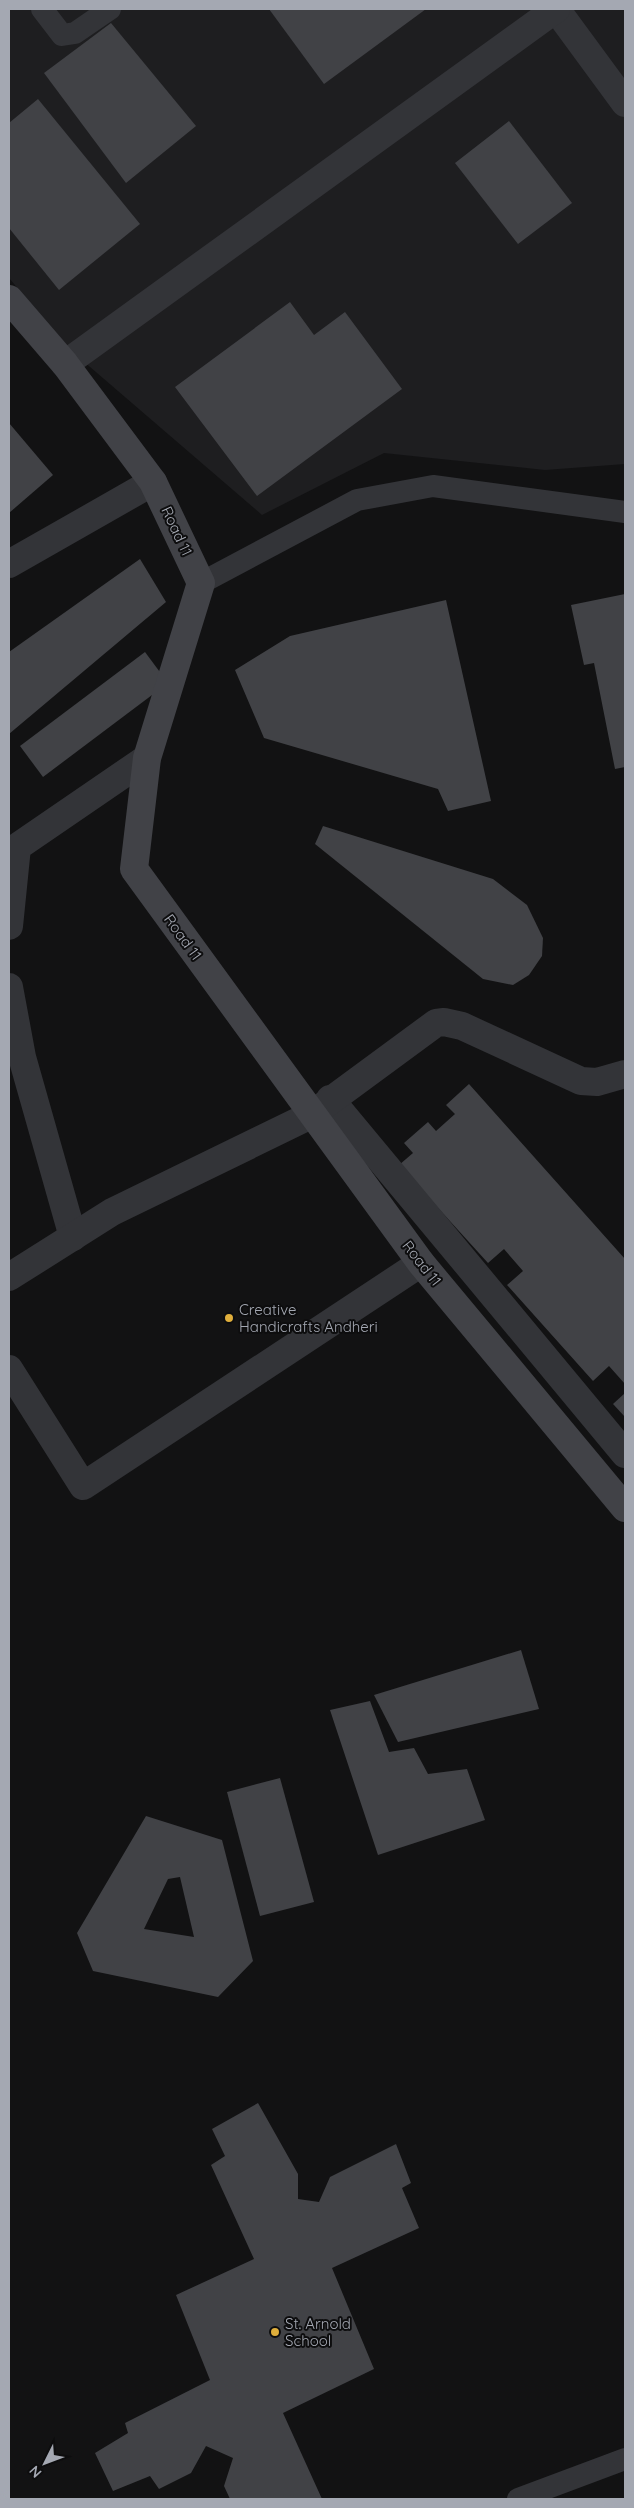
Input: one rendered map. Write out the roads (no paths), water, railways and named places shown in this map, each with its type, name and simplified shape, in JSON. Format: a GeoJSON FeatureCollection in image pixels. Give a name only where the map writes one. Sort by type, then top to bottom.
{"type":"FeatureCollection","features":[{"type":"Feature","properties":{"kind":"street"},"geometry":{"type":"LineString","coordinates":[[65,364],[556,9],[625,103]]}},
{"type":"Feature","properties":{"kind":"street","name":"Road 11"},"geometry":{"type":"LineString","coordinates":[[9,299],[65,364],[154,482],[201,583],[147,758],[134,870],[321,1107],[422,1263],[625,1508]]}},
{"type":"Feature","properties":{"kind":"street"},"geometry":{"type":"LineString","coordinates":[[9,564],[154,482]]}},
{"type":"Feature","properties":{"kind":"street"},"geometry":{"type":"LineString","coordinates":[[9,926],[17,847],[147,758]]}},
{"type":"Feature","properties":{"kind":"street"},"geometry":{"type":"LineString","coordinates":[[9,986],[22,1057],[73,1236]]}},
{"type":"Feature","properties":{"kind":"street"},"geometry":{"type":"LineString","coordinates":[[9,1277],[112,1212],[321,1107],[429,1026],[444,1022],[462,1026],[581,1081],[597,1082],[625,1074]]}},
{"type":"Feature","properties":{"kind":"street"},"geometry":{"type":"LineString","coordinates":[[321,1107],[625,1454]]}},
{"type":"Feature","properties":{"kind":"street"},"geometry":{"type":"LineString","coordinates":[[9,1369],[83,1486],[422,1263]]}},
{"type":"Feature","properties":{"kind":"lane"},"geometry":{"type":"LineString","coordinates":[[42,9],[62,34],[75,33],[110,9]]}},
{"type":"Feature","properties":{"kind":"lane"},"geometry":{"type":"LineString","coordinates":[[201,583],[357,500],[433,486],[625,512]]}},
{"type":"Feature","properties":{"kind":"lane"},"geometry":{"type":"LineString","coordinates":[[518,2499],[625,2459]]}},
{"type":"Feature","properties":{"kind":"place","name":"Creative Handicrafts Andheri"},"geometry":{"type":"Point","coordinates":[229,1318]}},
{"type":"Feature","properties":{"kind":"place","name":"St. Arnold School"},"geometry":{"type":"Point","coordinates":[275,2332]}}]}
